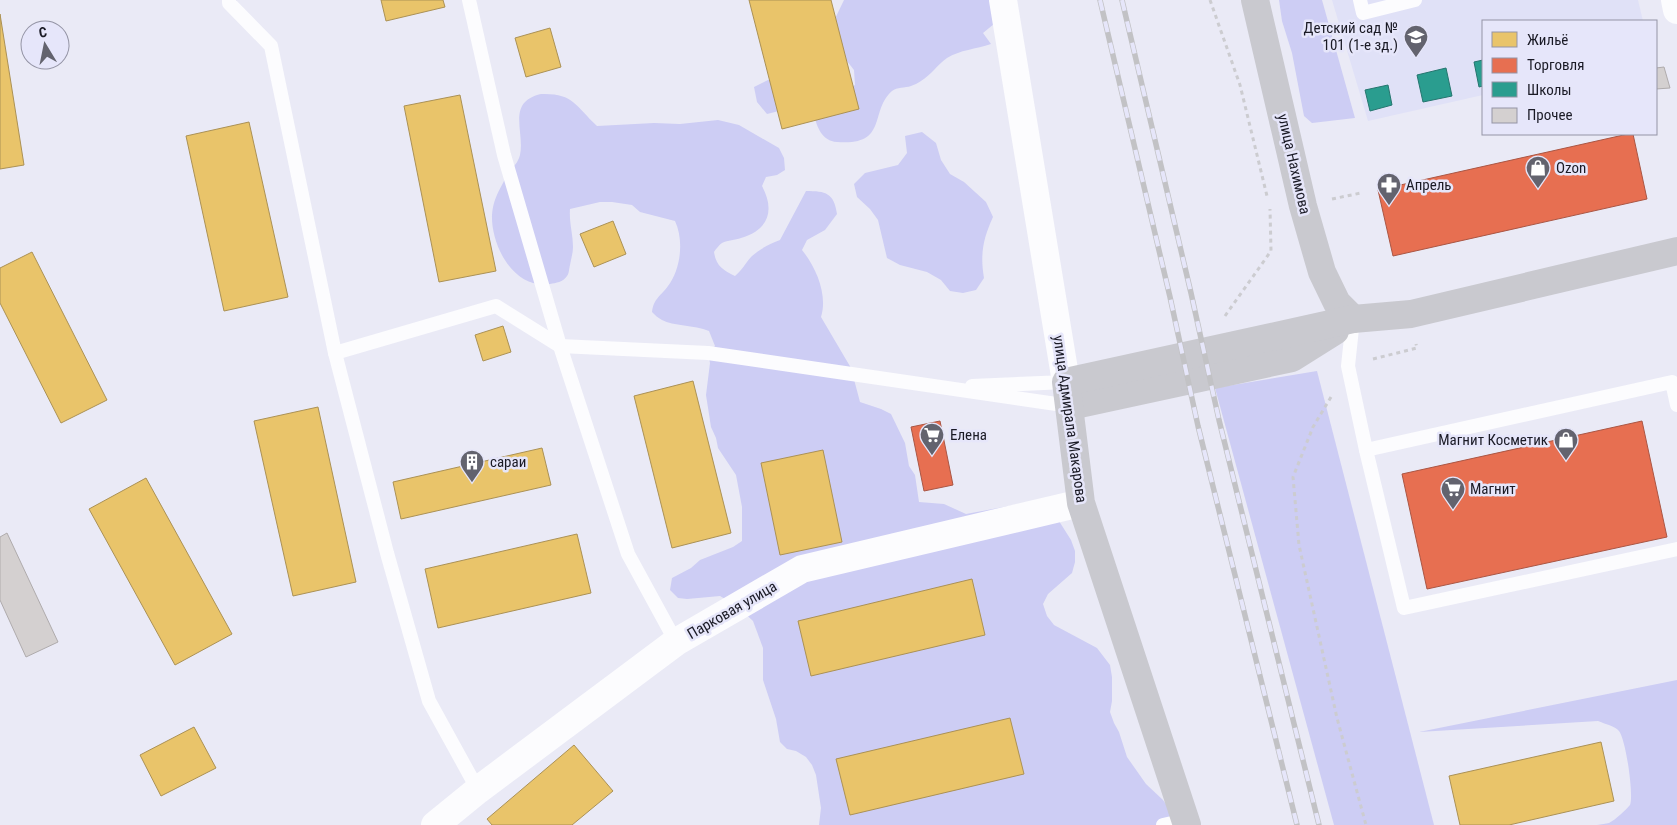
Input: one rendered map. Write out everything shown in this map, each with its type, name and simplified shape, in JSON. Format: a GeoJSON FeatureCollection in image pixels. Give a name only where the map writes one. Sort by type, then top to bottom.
{"type":"FeatureCollection","features":[{"type":"Feature","properties":{"kind":"street","name":"улица Адмирала Макарова"},"geometry":{"type":"LineString","coordinates":[[1003,0],[1068,394],[1081,503],[1178,823]]}},
{"type":"Feature","properties":{"kind":"street","name":"улица Нахимова"},"geometry":{"type":"LineString","coordinates":[[1255,0],[1303,206],[1322,272],[1338,303],[1353,319]]}},
{"type":"Feature","properties":{"kind":"street"},"geometry":{"type":"LineString","coordinates":[[1675,0],[1677,10]]}},
{"type":"Feature","properties":{"kind":"street"},"geometry":{"type":"LineString","coordinates":[[1068,394],[1353,319],[1411,314],[1677,252]]}},
{"type":"Feature","properties":{"kind":"street","name":"Парковая улица"},"geometry":{"type":"LineString","coordinates":[[435,825],[478,790],[676,642],[802,569],[1081,503]]}},
{"type":"Feature","properties":{"kind":"lane"},"geometry":{"type":"LineString","coordinates":[[228,0],[271,46],[335,353],[387,553],[429,701],[478,790]]}},
{"type":"Feature","properties":{"kind":"lane"},"geometry":{"type":"LineString","coordinates":[[469,0],[504,155],[560,346],[628,554],[676,642]]}},
{"type":"Feature","properties":{"kind":"lane"},"geometry":{"type":"LineString","coordinates":[[1360,0],[1363,13],[1415,0]]}},
{"type":"Feature","properties":{"kind":"lane"},"geometry":{"type":"LineString","coordinates":[[335,353],[496,306],[560,346],[708,352],[939,388],[1068,394]]}},
{"type":"Feature","properties":{"kind":"lane"},"geometry":{"type":"LineString","coordinates":[[1353,319],[1348,366],[1404,608],[1677,549]]}},
{"type":"Feature","properties":{"kind":"lane"},"geometry":{"type":"LineString","coordinates":[[1366,450],[1672,382],[1677,405]]}},
{"type":"Feature","properties":{"kind":"lane"},"geometry":{"type":"LineString","coordinates":[[939,388],[1068,394]]}},
{"type":"Feature","properties":{"kind":"path"},"geometry":{"type":"LineString","coordinates":[[1210,0],[1240,85],[1271,212],[1271,251],[1220,323]]}},
{"type":"Feature","properties":{"kind":"path"},"geometry":{"type":"LineString","coordinates":[[1366,825],[1337,718],[1302,554],[1293,477],[1314,426],[1348,366],[1416,348],[1411,314]]}},
{"type":"Feature","properties":{"kind":"shaded area"},"geometry":{"type":"Polygon","coordinates":[[[844,0],[991,0],[994,24],[983,33],[991,44],[952,55],[920,82],[892,91],[885,99],[871,133],[864,139],[853,142],[832,141],[821,133],[814,115],[783,110],[767,114],[757,102],[754,87],[768,80],[782,78],[844,91],[855,85],[854,70],[843,56],[831,27],[844,0]]]}},
{"type":"Feature","properties":{"kind":"shaded area"},"geometry":{"type":"Polygon","coordinates":[[[1279,0],[1322,0],[1355,118],[1312,123],[1304,116],[1292,53],[1282,21],[1279,0]]]}},
{"type":"Feature","properties":{"kind":"shaded area","name":"Детский сад № 101 (1-е зд.)"},"geometry":{"type":"Polygon","coordinates":[[[1332,0],[1638,0],[1643,20],[1482,20],[1482,95],[1368,121],[1332,0]]]}},
{"type":"Feature","properties":{"kind":"shaded area"},"geometry":{"type":"Polygon","coordinates":[[[541,94],[552,94],[567,98],[578,106],[597,126],[654,123],[680,124],[718,120],[739,125],[779,148],[784,158],[785,170],[777,175],[766,177],[762,186],[768,203],[767,218],[758,230],[741,238],[722,243],[714,252],[716,261],[721,267],[735,276],[754,254],[780,240],[806,191],[824,193],[831,197],[837,214],[825,230],[807,240],[802,250],[816,273],[822,291],[823,309],[821,317],[851,368],[860,402],[891,414],[905,443],[909,466],[915,475],[919,502],[944,504],[966,514],[1036,501],[1059,521],[1071,540],[1075,551],[1075,562],[1072,573],[1048,594],[1043,604],[1047,616],[1054,625],[1097,648],[1110,665],[1112,701],[1110,712],[1127,757],[1146,784],[1163,800],[1170,810],[1172,825],[819,825],[821,808],[816,775],[806,757],[796,751],[787,749],[780,742],[776,719],[763,680],[763,648],[753,621],[737,606],[720,596],[678,598],[670,590],[672,578],[691,568],[700,560],[733,547],[742,541],[742,507],[736,475],[718,448],[711,427],[706,395],[710,363],[708,353],[715,346],[709,331],[667,322],[652,312],[656,301],[668,286],[676,271],[680,254],[680,237],[675,221],[640,212],[632,205],[612,202],[600,202],[570,209],[573,247],[569,273],[557,283],[537,284],[526,280],[516,273],[500,252],[493,227],[493,206],[506,175],[517,163],[520,155],[520,111],[530,98],[541,94]]]}},
{"type":"Feature","properties":{"kind":"shaded area"},"geometry":{"type":"Polygon","coordinates":[[[922,132],[936,143],[941,160],[950,174],[964,182],[986,202],[993,217],[983,247],[984,278],[976,290],[963,293],[950,291],[941,280],[927,272],[900,265],[887,258],[878,220],[870,209],[857,197],[854,184],[865,173],[898,165],[907,153],[905,136],[922,132]]]}},
{"type":"Feature","properties":{"kind":"shaded area"},"geometry":{"type":"Polygon","coordinates":[[[1317,371],[1434,825],[1334,825],[1215,388],[1317,371]]]}},
{"type":"Feature","properties":{"kind":"shaded area"},"geometry":{"type":"Polygon","coordinates":[[[1677,680],[1677,825],[1597,825],[1614,820],[1630,805],[1631,800],[1629,768],[1622,736],[1615,728],[1598,721],[1419,732],[1677,680]]]}},
{"type":"Feature","properties":{"kind":"building: Жильё"},"geometry":{"type":"Polygon","coordinates":[[[381,0],[443,0],[445,7],[386,21],[381,0]]]}},
{"type":"Feature","properties":{"kind":"building: Жильё"},"geometry":{"type":"Polygon","coordinates":[[[749,0],[831,0],[859,109],[782,129],[749,0]]]}},
{"type":"Feature","properties":{"kind":"building: Жильё"},"geometry":{"type":"Polygon","coordinates":[[[0,14],[24,165],[0,169],[0,14]]]}},
{"type":"Feature","properties":{"kind":"building: Жильё"},"geometry":{"type":"Polygon","coordinates":[[[550,28],[561,67],[526,77],[515,38],[550,28]]]}},
{"type":"Feature","properties":{"kind":"building: Жильё"},"geometry":{"type":"Polygon","coordinates":[[[460,95],[496,271],[439,282],[404,106],[460,95]]]}},
{"type":"Feature","properties":{"kind":"building: Жильё"},"geometry":{"type":"Polygon","coordinates":[[[249,122],[288,297],[224,311],[186,136],[249,122]]]}},
{"type":"Feature","properties":{"kind":"building: Жильё"},"geometry":{"type":"Polygon","coordinates":[[[613,221],[626,254],[594,267],[580,234],[613,221]]]}},
{"type":"Feature","properties":{"kind":"building: Жильё"},"geometry":{"type":"Polygon","coordinates":[[[32,252],[107,400],[61,423],[0,303],[0,268],[32,252]]]}},
{"type":"Feature","properties":{"kind":"building: Жильё"},"geometry":{"type":"Polygon","coordinates":[[[503,326],[511,352],[483,361],[475,335],[503,326]]]}},
{"type":"Feature","properties":{"kind":"building: Жильё"},"geometry":{"type":"Polygon","coordinates":[[[693,381],[731,533],[672,548],[634,396],[693,381]]]}},
{"type":"Feature","properties":{"kind":"building: Жильё"},"geometry":{"type":"Polygon","coordinates":[[[318,407],[356,582],[293,596],[254,421],[318,407]]]}},
{"type":"Feature","properties":{"kind":"building: Жильё","name":"сараи"},"geometry":{"type":"Polygon","coordinates":[[[542,448],[551,485],[401,519],[393,482],[542,448]]]}},
{"type":"Feature","properties":{"kind":"building: Жильё"},"geometry":{"type":"Polygon","coordinates":[[[823,450],[842,542],[780,555],[761,463],[823,450]]]}},
{"type":"Feature","properties":{"kind":"building: Жильё"},"geometry":{"type":"Polygon","coordinates":[[[146,478],[232,634],[175,665],[89,509],[146,478]]]}},
{"type":"Feature","properties":{"kind":"building: Жильё"},"geometry":{"type":"Polygon","coordinates":[[[577,534],[591,593],[438,628],[425,569],[577,534]]]}},
{"type":"Feature","properties":{"kind":"building: Жильё"},"geometry":{"type":"Polygon","coordinates":[[[972,579],[985,635],[811,676],[798,621],[972,579]]]}},
{"type":"Feature","properties":{"kind":"building: Жильё"},"geometry":{"type":"Polygon","coordinates":[[[1010,718],[1024,774],[850,815],[836,759],[1010,718]]]}},
{"type":"Feature","properties":{"kind":"building: Жильё"},"geometry":{"type":"Polygon","coordinates":[[[194,727],[216,768],[161,796],[140,755],[194,727]]]}},
{"type":"Feature","properties":{"kind":"building: Жильё"},"geometry":{"type":"Polygon","coordinates":[[[1601,742],[1614,801],[1509,825],[1460,825],[1449,776],[1601,742]]]}},
{"type":"Feature","properties":{"kind":"building: Жильё"},"geometry":{"type":"Polygon","coordinates":[[[574,745],[613,791],[572,825],[492,825],[487,819],[574,745]]]}},
{"type":"Feature","properties":{"kind":"building: Торговля"},"geometry":{"type":"Polygon","coordinates":[[[1624,135],[1633,135],[1647,199],[1393,256],[1378,190],[1624,135]]]}},
{"type":"Feature","properties":{"kind":"building: Торговля","name":"Елена"},"geometry":{"type":"Polygon","coordinates":[[[940,421],[953,485],[924,491],[911,427],[940,421]]]}},
{"type":"Feature","properties":{"kind":"building: Торговля"},"geometry":{"type":"Polygon","coordinates":[[[1642,421],[1667,537],[1427,589],[1402,474],[1642,421]]]}},
{"type":"Feature","properties":{"kind":"building: Школы"},"geometry":{"type":"Polygon","coordinates":[[[1482,60],[1482,86],[1479,87],[1474,62],[1482,60]]]}},
{"type":"Feature","properties":{"kind":"building: Школы"},"geometry":{"type":"Polygon","coordinates":[[[1446,68],[1452,96],[1423,102],[1417,75],[1446,68]]]}},
{"type":"Feature","properties":{"kind":"building: Школы"},"geometry":{"type":"Polygon","coordinates":[[[1388,85],[1392,105],[1370,111],[1365,90],[1388,85]]]}},
{"type":"Feature","properties":{"kind":"building: Прочее"},"geometry":{"type":"Polygon","coordinates":[[[1664,67],[1670,88],[1657,89],[1657,68],[1664,67]]]}},
{"type":"Feature","properties":{"kind":"building: Прочее"},"geometry":{"type":"Polygon","coordinates":[[[7,533],[58,642],[26,657],[0,600],[0,537],[7,533]]]}},
{"type":"Feature","properties":{"kind":"railway"},"geometry":{"type":"LineString","coordinates":[[1100,0],[1170,297],[1198,426],[1297,825]]}},
{"type":"Feature","properties":{"kind":"railway"},"geometry":{"type":"LineString","coordinates":[[1122,0],[1219,420],[1319,825]]}},
{"type":"Feature","properties":{"kind":"place","name":"Детский сад № 101 (1-е зд.)"},"geometry":{"type":"Point","coordinates":[1416,58]}},
{"type":"Feature","properties":{"kind":"place","name":"Ozon"},"geometry":{"type":"Point","coordinates":[1538,189]}},
{"type":"Feature","properties":{"kind":"place","name":"Апрель"},"geometry":{"type":"Point","coordinates":[1389,206]}},
{"type":"Feature","properties":{"kind":"place","name":"Елена"},"geometry":{"type":"Point","coordinates":[932,456]}},
{"type":"Feature","properties":{"kind":"place","name":"Магнит Косметик"},"geometry":{"type":"Point","coordinates":[1566,461]}},
{"type":"Feature","properties":{"kind":"place","name":"сараи"},"geometry":{"type":"Point","coordinates":[472,483]}},
{"type":"Feature","properties":{"kind":"place","name":"Магнит"},"geometry":{"type":"Point","coordinates":[1453,510]}}]}
